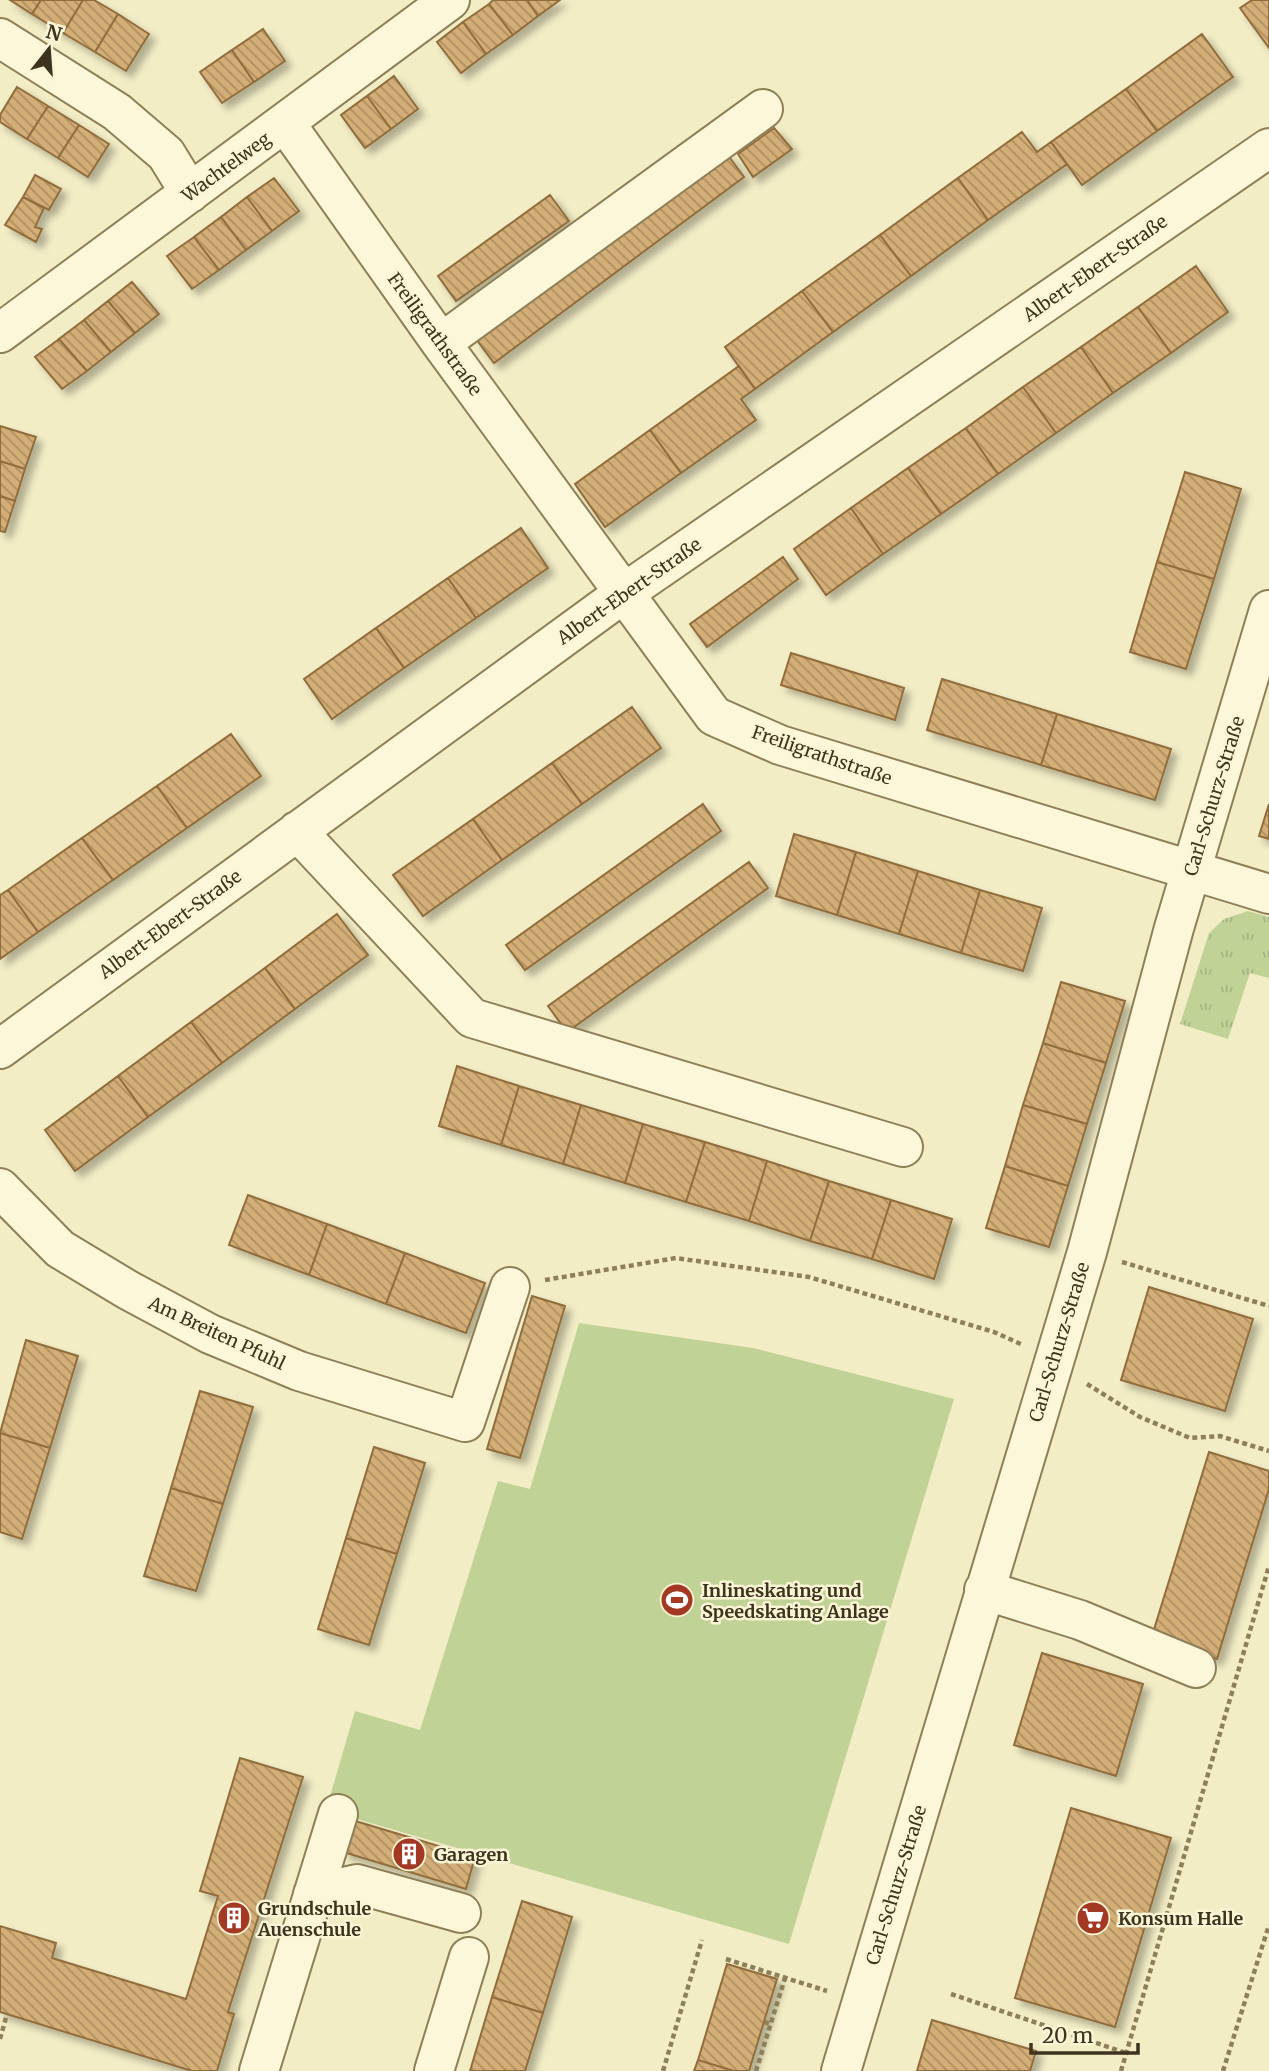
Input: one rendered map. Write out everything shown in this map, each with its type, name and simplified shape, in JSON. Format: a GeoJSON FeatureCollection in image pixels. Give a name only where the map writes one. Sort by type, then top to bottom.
{"type":"FeatureCollection","features":[{"type":"Feature","properties":{"kind":"street","name":"Wachtelweg"},"geometry":{"type":"LineString","coordinates":[[0,333],[286,124],[450,0]]}},
{"type":"Feature","properties":{"kind":"street"},"geometry":{"type":"LineString","coordinates":[[0,38],[117,112],[166,154],[190,193]]}},
{"type":"Feature","properties":{"kind":"street"},"geometry":{"type":"LineString","coordinates":[[441,343],[763,109]]}},
{"type":"Feature","properties":{"kind":"street","name":"Freiligrathstraße"},"geometry":{"type":"LineString","coordinates":[[286,124],[441,343],[714,716],[780,745],[1269,894]]}},
{"type":"Feature","properties":{"kind":"street","name":"Albert-Ebert-Straße"},"geometry":{"type":"LineString","coordinates":[[0,1049],[624,593],[1269,148]]}},
{"type":"Feature","properties":{"kind":"street","name":"Carl-Schurz-Straße"},"geometry":{"type":"LineString","coordinates":[[841,2071],[1087,1252],[1192,870],[1269,610]]}},
{"type":"Feature","properties":{"kind":"street"},"geometry":{"type":"LineString","coordinates":[[296,831],[472,1018],[903,1147]]}},
{"type":"Feature","properties":{"kind":"street","name":"Am Breiten Pfuhl"},"geometry":{"type":"LineString","coordinates":[[0,1188],[60,1249],[210,1334],[299,1371],[465,1422],[510,1287]]}},
{"type":"Feature","properties":{"kind":"street"},"geometry":{"type":"LineString","coordinates":[[984,1590],[1080,1620],[1196,1668]]}},
{"type":"Feature","properties":{"kind":"street"},"geometry":{"type":"LineString","coordinates":[[260,2071],[338,1814]]}},
{"type":"Feature","properties":{"kind":"street"},"geometry":{"type":"LineString","coordinates":[[313,1894],[356,1884],[461,1913]]}},
{"type":"Feature","properties":{"kind":"street"},"geometry":{"type":"LineString","coordinates":[[434,2071],[469,1958]]}},
{"type":"Feature","properties":{"kind":"path"},"geometry":{"type":"LineString","coordinates":[[1087,1252],[1269,1306]]}},
{"type":"Feature","properties":{"kind":"path"},"geometry":{"type":"LineString","coordinates":[[510,1287],[676,1258],[809,1277],[994,1332],[1054,1359],[1103,1396],[1190,1438],[1220,1436],[1269,1451]]}},
{"type":"Feature","properties":{"kind":"path"},"geometry":{"type":"LineString","coordinates":[[1121,2071],[1269,1566]]}},
{"type":"Feature","properties":{"kind":"path"},"geometry":{"type":"LineString","coordinates":[[1223,2071],[1269,1925]]}},
{"type":"Feature","properties":{"kind":"path"},"geometry":{"type":"LineString","coordinates":[[663,2071],[702,1940]]}},
{"type":"Feature","properties":{"kind":"path"},"geometry":{"type":"LineString","coordinates":[[726,1959],[861,2002]]}},
{"type":"Feature","properties":{"kind":"path"},"geometry":{"type":"LineString","coordinates":[[757,2071],[785,1978]]}},
{"type":"Feature","properties":{"kind":"path"},"geometry":{"type":"LineString","coordinates":[[951,1994],[1126,2053]]}},
{"type":"Feature","properties":{"kind":"path"},"geometry":{"type":"LineString","coordinates":[[0,2039],[7,2014]]}},
{"type":"Feature","properties":{"kind":"path"},"geometry":{"type":"LineString","coordinates":[[764,2022],[771,2024]]}},
{"type":"Feature","properties":{"kind":"green space"},"geometry":{"type":"Polygon","coordinates":[[[1248,911],[1269,917],[1269,978],[1250,973],[1228,1039],[1180,1024],[1209,933],[1224,919],[1248,911]]]}},
{"type":"Feature","properties":{"kind":"green space","name":"Inlineskating und Speedskating Anlage"},"geometry":{"type":"Polygon","coordinates":[[[579,1323],[753,1348],[954,1399],[789,1944],[326,1810],[355,1711],[420,1730],[498,1481],[530,1489],[579,1323]]]}},
{"type":"Feature","properties":{"kind":"building"},"geometry":{"type":"Polygon","coordinates":[[[10,0],[41,0],[32,14],[10,0]]]}},
{"type":"Feature","properties":{"kind":"building"},"geometry":{"type":"Polygon","coordinates":[[[41,0],[83,0],[63,33],[32,14],[41,0]]]}},
{"type":"Feature","properties":{"kind":"building"},"geometry":{"type":"Polygon","coordinates":[[[83,0],[94,0],[118,14],[95,52],[63,33],[83,0]]]}},
{"type":"Feature","properties":{"kind":"building"},"geometry":{"type":"Polygon","coordinates":[[[493,0],[527,0],[538,16],[513,35],[489,4],[493,0]]]}},
{"type":"Feature","properties":{"kind":"building"},"geometry":{"type":"Polygon","coordinates":[[[527,0],[560,0],[538,16],[527,0]]]}},
{"type":"Feature","properties":{"kind":"building"},"geometry":{"type":"Polygon","coordinates":[[[1252,0],[1269,0],[1269,48],[1240,8],[1252,0]]]}},
{"type":"Feature","properties":{"kind":"building"},"geometry":{"type":"Polygon","coordinates":[[[489,4],[513,35],[486,54],[463,22],[489,4]]]}},
{"type":"Feature","properties":{"kind":"building"},"geometry":{"type":"Polygon","coordinates":[[[118,14],[149,34],[126,71],[95,52],[118,14]]]}},
{"type":"Feature","properties":{"kind":"building"},"geometry":{"type":"Polygon","coordinates":[[[463,22],[486,54],[461,73],[437,42],[463,22]]]}},
{"type":"Feature","properties":{"kind":"building"},"geometry":{"type":"Polygon","coordinates":[[[263,29],[285,61],[254,82],[232,50],[263,29]]]}},
{"type":"Feature","properties":{"kind":"building"},"geometry":{"type":"Polygon","coordinates":[[[1202,34],[1233,77],[1157,131],[1126,89],[1202,34]]]}},
{"type":"Feature","properties":{"kind":"building"},"geometry":{"type":"Polygon","coordinates":[[[232,50],[254,82],[222,103],[200,72],[232,50]]]}},
{"type":"Feature","properties":{"kind":"building"},"geometry":{"type":"Polygon","coordinates":[[[394,76],[418,109],[391,129],[367,96],[394,76]]]}},
{"type":"Feature","properties":{"kind":"building"},"geometry":{"type":"Polygon","coordinates":[[[17,87],[48,106],[27,139],[0,122],[0,115],[17,87]]]}},
{"type":"Feature","properties":{"kind":"building"},"geometry":{"type":"Polygon","coordinates":[[[1126,89],[1157,131],[1082,185],[1051,142],[1126,89]]]}},
{"type":"Feature","properties":{"kind":"building"},"geometry":{"type":"Polygon","coordinates":[[[367,96],[391,129],[365,148],[341,115],[367,96]]]}},
{"type":"Feature","properties":{"kind":"building"},"geometry":{"type":"Polygon","coordinates":[[[48,106],[79,125],[58,158],[27,139],[48,106]]]}},
{"type":"Feature","properties":{"kind":"building"},"geometry":{"type":"Polygon","coordinates":[[[79,125],[109,144],[88,177],[58,158],[79,125]]]}},
{"type":"Feature","properties":{"kind":"building"},"geometry":{"type":"Polygon","coordinates":[[[774,128],[792,149],[753,177],[738,154],[774,128]]]}},
{"type":"Feature","properties":{"kind":"building"},"geometry":{"type":"Polygon","coordinates":[[[1022,132],[1037,152],[1051,142],[1067,164],[988,220],[958,178],[1022,132]]]}},
{"type":"Feature","properties":{"kind":"building"},"geometry":{"type":"Polygon","coordinates":[[[727,154],[744,177],[494,363],[476,339],[727,154]]]}},
{"type":"Feature","properties":{"kind":"building"},"geometry":{"type":"Polygon","coordinates":[[[35,175],[61,189],[49,210],[23,197],[35,175]]]}},
{"type":"Feature","properties":{"kind":"building"},"geometry":{"type":"Polygon","coordinates":[[[274,178],[299,211],[272,231],[247,197],[274,178]]]}},
{"type":"Feature","properties":{"kind":"building"},"geometry":{"type":"Polygon","coordinates":[[[958,178],[988,220],[911,276],[880,235],[958,178]]]}},
{"type":"Feature","properties":{"kind":"building"},"geometry":{"type":"Polygon","coordinates":[[[550,195],[569,221],[456,301],[438,276],[550,195]]]}},
{"type":"Feature","properties":{"kind":"building"},"geometry":{"type":"Polygon","coordinates":[[[23,197],[44,208],[35,227],[42,229],[36,242],[5,225],[23,197]]]}},
{"type":"Feature","properties":{"kind":"building"},"geometry":{"type":"Polygon","coordinates":[[[247,197],[272,231],[246,250],[221,217],[247,197]]]}},
{"type":"Feature","properties":{"kind":"building"},"geometry":{"type":"Polygon","coordinates":[[[221,217],[246,250],[219,270],[194,237],[221,217]]]}},
{"type":"Feature","properties":{"kind":"building"},"geometry":{"type":"Polygon","coordinates":[[[880,235],[911,276],[833,332],[802,291],[880,235]]]}},
{"type":"Feature","properties":{"kind":"building"},"geometry":{"type":"Polygon","coordinates":[[[194,237],[219,270],[192,289],[167,256],[194,237]]]}},
{"type":"Feature","properties":{"kind":"building"},"geometry":{"type":"Polygon","coordinates":[[[1196,266],[1228,312],[1171,353],[1138,307],[1196,266]]]}},
{"type":"Feature","properties":{"kind":"building"},"geometry":{"type":"Polygon","coordinates":[[[132,282],[159,314],[135,333],[108,301],[132,282]]]}},
{"type":"Feature","properties":{"kind":"building"},"geometry":{"type":"Polygon","coordinates":[[[802,291],[833,332],[755,389],[725,347],[802,291]]]}},
{"type":"Feature","properties":{"kind":"building"},"geometry":{"type":"Polygon","coordinates":[[[108,301],[135,333],[111,352],[84,320],[108,301]]]}},
{"type":"Feature","properties":{"kind":"building"},"geometry":{"type":"Polygon","coordinates":[[[1138,307],[1171,353],[1113,393],[1081,347],[1138,307]]]}},
{"type":"Feature","properties":{"kind":"building"},"geometry":{"type":"Polygon","coordinates":[[[84,320],[111,352],[87,371],[59,339],[84,320]]]}},
{"type":"Feature","properties":{"kind":"building"},"geometry":{"type":"Polygon","coordinates":[[[59,339],[87,371],[62,389],[35,357],[59,339]]]}},
{"type":"Feature","properties":{"kind":"building"},"geometry":{"type":"Polygon","coordinates":[[[1081,347],[1113,393],[1056,433],[1023,387],[1081,347]]]}},
{"type":"Feature","properties":{"kind":"building"},"geometry":{"type":"Polygon","coordinates":[[[739,366],[755,389],[741,399],[756,420],[681,473],[650,430],[739,366]]]}},
{"type":"Feature","properties":{"kind":"building"},"geometry":{"type":"Polygon","coordinates":[[[1023,387],[1056,433],[998,474],[966,428],[1023,387]]]}},
{"type":"Feature","properties":{"kind":"building"},"geometry":{"type":"Polygon","coordinates":[[[0,426],[36,437],[25,469],[0,461],[0,426]]]}},
{"type":"Feature","properties":{"kind":"building"},"geometry":{"type":"Polygon","coordinates":[[[966,428],[998,474],[941,514],[908,468],[966,428]]]}},
{"type":"Feature","properties":{"kind":"building"},"geometry":{"type":"Polygon","coordinates":[[[650,430],[681,473],[605,527],[575,484],[650,430]]]}},
{"type":"Feature","properties":{"kind":"building"},"geometry":{"type":"Polygon","coordinates":[[[0,461],[25,469],[15,501],[0,496],[0,461]]]}},
{"type":"Feature","properties":{"kind":"building"},"geometry":{"type":"Polygon","coordinates":[[[908,468],[941,514],[883,554],[851,508],[908,468]]]}},
{"type":"Feature","properties":{"kind":"building"},"geometry":{"type":"Polygon","coordinates":[[[1185,472],[1241,489],[1214,579],[1157,562],[1185,472]]]}},
{"type":"Feature","properties":{"kind":"building"},"geometry":{"type":"Polygon","coordinates":[[[0,496],[15,501],[5,532],[0,531],[0,496]]]}},
{"type":"Feature","properties":{"kind":"building"},"geometry":{"type":"Polygon","coordinates":[[[851,508],[883,554],[826,595],[794,549],[851,508]]]}},
{"type":"Feature","properties":{"kind":"building"},"geometry":{"type":"Polygon","coordinates":[[[521,528],[548,568],[476,618],[448,578],[521,528]]]}},
{"type":"Feature","properties":{"kind":"building"},"geometry":{"type":"Polygon","coordinates":[[[783,557],[798,579],[707,647],[690,624],[783,557]]]}},
{"type":"Feature","properties":{"kind":"building"},"geometry":{"type":"Polygon","coordinates":[[[1157,562],[1214,579],[1186,669],[1130,652],[1157,562]]]}},
{"type":"Feature","properties":{"kind":"building"},"geometry":{"type":"Polygon","coordinates":[[[448,578],[476,618],[404,668],[376,628],[448,578]]]}},
{"type":"Feature","properties":{"kind":"building"},"geometry":{"type":"Polygon","coordinates":[[[376,628],[404,668],[332,719],[304,679],[376,628]]]}},
{"type":"Feature","properties":{"kind":"building"},"geometry":{"type":"Polygon","coordinates":[[[791,653],[904,688],[895,720],[781,685],[791,653]]]}},
{"type":"Feature","properties":{"kind":"building"},"geometry":{"type":"Polygon","coordinates":[[[942,679],[1057,714],[1041,765],[927,730],[942,679]]]}},
{"type":"Feature","properties":{"kind":"building"},"geometry":{"type":"Polygon","coordinates":[[[632,707],[661,748],[582,804],[552,763],[632,707]]]}},
{"type":"Feature","properties":{"kind":"building"},"geometry":{"type":"Polygon","coordinates":[[[1057,714],[1171,749],[1155,800],[1041,765],[1057,714]]]}},
{"type":"Feature","properties":{"kind":"building"},"geometry":{"type":"Polygon","coordinates":[[[231,734],[261,776],[187,828],[157,786],[231,734]]]}},
{"type":"Feature","properties":{"kind":"building"},"geometry":{"type":"Polygon","coordinates":[[[552,763],[582,804],[502,860],[473,819],[552,763]]]}},
{"type":"Feature","properties":{"kind":"building"},"geometry":{"type":"Polygon","coordinates":[[[157,786],[187,828],[113,880],[82,838],[157,786]]]}},
{"type":"Feature","properties":{"kind":"building"},"geometry":{"type":"Polygon","coordinates":[[[703,804],[721,831],[525,970],[506,945],[703,804]]]}},
{"type":"Feature","properties":{"kind":"building"},"geometry":{"type":"Polygon","coordinates":[[[1269,804],[1269,839],[1259,836],[1269,804]]]}},
{"type":"Feature","properties":{"kind":"building"},"geometry":{"type":"Polygon","coordinates":[[[473,819],[502,860],[423,916],[393,875],[473,819]]]}},
{"type":"Feature","properties":{"kind":"building"},"geometry":{"type":"Polygon","coordinates":[[[794,834],[856,852],[837,915],[776,896],[794,834]]]}},
{"type":"Feature","properties":{"kind":"building"},"geometry":{"type":"Polygon","coordinates":[[[82,838],[113,880],[38,932],[8,890],[82,838]]]}},
{"type":"Feature","properties":{"kind":"building"},"geometry":{"type":"Polygon","coordinates":[[[856,852],[918,871],[899,934],[837,915],[856,852]]]}},
{"type":"Feature","properties":{"kind":"building"},"geometry":{"type":"Polygon","coordinates":[[[749,862],[768,888],[567,1032],[548,1006],[749,862]]]}},
{"type":"Feature","properties":{"kind":"building"},"geometry":{"type":"Polygon","coordinates":[[[918,871],[980,890],[961,953],[899,934],[918,871]]]}},
{"type":"Feature","properties":{"kind":"building"},"geometry":{"type":"Polygon","coordinates":[[[8,890],[38,932],[0,959],[0,895],[8,890]]]}},
{"type":"Feature","properties":{"kind":"building"},"geometry":{"type":"Polygon","coordinates":[[[980,890],[1042,908],[1023,971],[961,953],[980,890]]]}},
{"type":"Feature","properties":{"kind":"building"},"geometry":{"type":"Polygon","coordinates":[[[337,914],[368,955],[295,1009],[265,968],[337,914]]]}},
{"type":"Feature","properties":{"kind":"building"},"geometry":{"type":"Polygon","coordinates":[[[265,968],[295,1009],[222,1063],[191,1022],[265,968]]]}},
{"type":"Feature","properties":{"kind":"building"},"geometry":{"type":"Polygon","coordinates":[[[1061,982],[1125,1001],[1106,1063],[1043,1043],[1061,982]]]}},
{"type":"Feature","properties":{"kind":"building"},"geometry":{"type":"Polygon","coordinates":[[[191,1022],[222,1063],[148,1117],[118,1076],[191,1022]]]}},
{"type":"Feature","properties":{"kind":"building"},"geometry":{"type":"Polygon","coordinates":[[[1043,1043],[1106,1063],[1087,1124],[1023,1105],[1043,1043]]]}},
{"type":"Feature","properties":{"kind":"building"},"geometry":{"type":"Polygon","coordinates":[[[457,1066],[519,1086],[501,1145],[439,1126],[457,1066]]]}},
{"type":"Feature","properties":{"kind":"building"},"geometry":{"type":"Polygon","coordinates":[[[118,1076],[148,1117],[75,1171],[45,1130],[118,1076]]]}},
{"type":"Feature","properties":{"kind":"building"},"geometry":{"type":"Polygon","coordinates":[[[519,1086],[581,1105],[563,1164],[501,1145],[519,1086]]]}},
{"type":"Feature","properties":{"kind":"building"},"geometry":{"type":"Polygon","coordinates":[[[581,1105],[643,1124],[625,1183],[563,1164],[581,1105]]]}},
{"type":"Feature","properties":{"kind":"building"},"geometry":{"type":"Polygon","coordinates":[[[1023,1105],[1087,1124],[1068,1186],[1005,1166],[1023,1105]]]}},
{"type":"Feature","properties":{"kind":"building"},"geometry":{"type":"Polygon","coordinates":[[[643,1124],[705,1142],[686,1202],[625,1183],[643,1124]]]}},
{"type":"Feature","properties":{"kind":"building"},"geometry":{"type":"Polygon","coordinates":[[[705,1142],[767,1161],[749,1221],[686,1202],[705,1142]]]}},
{"type":"Feature","properties":{"kind":"building"},"geometry":{"type":"Polygon","coordinates":[[[767,1161],[829,1181],[810,1241],[749,1221],[767,1161]]]}},
{"type":"Feature","properties":{"kind":"building"},"geometry":{"type":"Polygon","coordinates":[[[1005,1166],[1068,1186],[1049,1247],[986,1228],[1005,1166]]]}},
{"type":"Feature","properties":{"kind":"building"},"geometry":{"type":"Polygon","coordinates":[[[829,1181],[891,1200],[872,1259],[810,1241],[829,1181]]]}},
{"type":"Feature","properties":{"kind":"building"},"geometry":{"type":"Polygon","coordinates":[[[248,1195],[327,1224],[309,1275],[229,1245],[248,1195]]]}},
{"type":"Feature","properties":{"kind":"building"},"geometry":{"type":"Polygon","coordinates":[[[891,1200],[952,1219],[934,1279],[872,1259],[891,1200]]]}},
{"type":"Feature","properties":{"kind":"building"},"geometry":{"type":"Polygon","coordinates":[[[327,1224],[405,1253],[386,1304],[309,1275],[327,1224]]]}},
{"type":"Feature","properties":{"kind":"building"},"geometry":{"type":"Polygon","coordinates":[[[405,1253],[485,1283],[466,1333],[386,1304],[405,1253]]]}},
{"type":"Feature","properties":{"kind":"building"},"geometry":{"type":"Polygon","coordinates":[[[1149,1287],[1253,1319],[1225,1411],[1121,1380],[1149,1287]]]}},
{"type":"Feature","properties":{"kind":"building"},"geometry":{"type":"Polygon","coordinates":[[[532,1296],[565,1306],[520,1458],[487,1449],[532,1296]]]}},
{"type":"Feature","properties":{"kind":"building"},"geometry":{"type":"Polygon","coordinates":[[[26,1340],[78,1356],[50,1448],[0,1433],[26,1340]]]}},
{"type":"Feature","properties":{"kind":"building"},"geometry":{"type":"Polygon","coordinates":[[[200,1391],[253,1407],[223,1504],[171,1488],[200,1391]]]}},
{"type":"Feature","properties":{"kind":"building"},"geometry":{"type":"Polygon","coordinates":[[[0,1433],[50,1448],[22,1539],[0,1532],[0,1433]]]}},
{"type":"Feature","properties":{"kind":"building"},"geometry":{"type":"Polygon","coordinates":[[[374,1447],[425,1463],[397,1554],[346,1538],[374,1447]]]}},
{"type":"Feature","properties":{"kind":"building"},"geometry":{"type":"Polygon","coordinates":[[[1209,1452],[1269,1471],[1269,1489],[1217,1659],[1151,1639],[1209,1452]]]}},
{"type":"Feature","properties":{"kind":"building"},"geometry":{"type":"Polygon","coordinates":[[[171,1488],[223,1504],[196,1591],[144,1576],[171,1488]]]}},
{"type":"Feature","properties":{"kind":"building"},"geometry":{"type":"Polygon","coordinates":[[[346,1538],[397,1554],[369,1645],[318,1629],[346,1538]]]}},
{"type":"Feature","properties":{"kind":"building"},"geometry":{"type":"Polygon","coordinates":[[[1042,1653],[1143,1684],[1116,1776],[1014,1745],[1042,1653]]]}},
{"type":"Feature","properties":{"kind":"building","name":"Grundschule Auenschule"},"geometry":{"type":"Polygon","coordinates":[[[240,1758],[303,1777],[228,2012],[234,2014],[217,2071],[192,2071],[0,2012],[0,1926],[56,1943],[52,1958],[186,1999],[218,1896],[200,1891],[240,1758]]]}},
{"type":"Feature","properties":{"kind":"building","name":"Konsum Halle"},"geometry":{"type":"Polygon","coordinates":[[[1071,1808],[1171,1838],[1115,2027],[1015,1998],[1071,1808]]]}},
{"type":"Feature","properties":{"kind":"building","name":"Garagen"},"geometry":{"type":"Polygon","coordinates":[[[352,1820],[475,1857],[466,1889],[343,1852],[352,1820]]]}},
{"type":"Feature","properties":{"kind":"building"},"geometry":{"type":"Polygon","coordinates":[[[522,1901],[572,1917],[543,2013],[492,1997],[522,1901]]]}},
{"type":"Feature","properties":{"kind":"building"},"geometry":{"type":"Polygon","coordinates":[[[727,1964],[777,1979],[749,2071],[734,2071],[698,2060],[727,1964]]]}},
{"type":"Feature","properties":{"kind":"building"},"geometry":{"type":"Polygon","coordinates":[[[492,1997],[543,2013],[525,2071],[470,2071],[492,1997]]]}},
{"type":"Feature","properties":{"kind":"building"},"geometry":{"type":"Polygon","coordinates":[[[932,2020],[1036,2051],[1030,2071],[917,2071],[932,2020]]]}},
{"type":"Feature","properties":{"kind":"building"},"geometry":{"type":"Polygon","coordinates":[[[698,2060],[734,2071],[694,2071],[698,2060]]]}},
{"type":"Feature","properties":{"kind":"place","name":"Inlineskating und Speedskating Anlage"},"geometry":{"type":"Point","coordinates":[677,1600]}},
{"type":"Feature","properties":{"kind":"place","name":"Garagen"},"geometry":{"type":"Point","coordinates":[409,1854]}},
{"type":"Feature","properties":{"kind":"place","name":"Grundschule Auenschule"},"geometry":{"type":"Point","coordinates":[234,1918]}},
{"type":"Feature","properties":{"kind":"place","name":"Konsum Halle"},"geometry":{"type":"Point","coordinates":[1093,1918]}}]}
